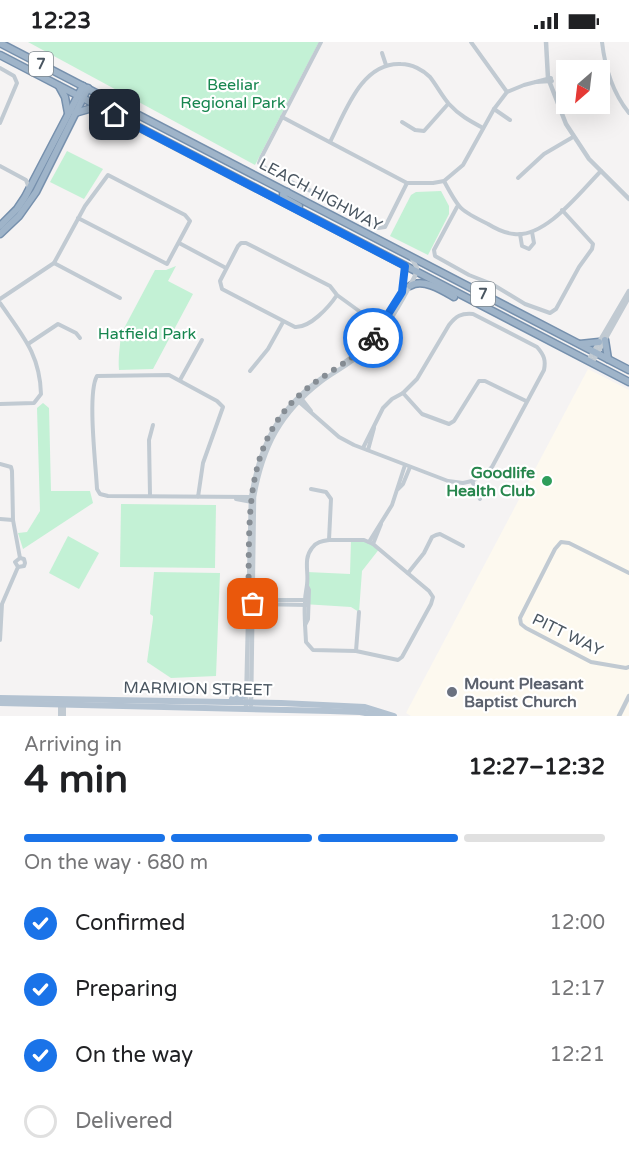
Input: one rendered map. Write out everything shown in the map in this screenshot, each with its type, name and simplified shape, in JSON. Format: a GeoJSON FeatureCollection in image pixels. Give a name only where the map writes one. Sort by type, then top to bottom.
{"type":"FeatureCollection","features":[{"type":"Feature","properties":{"kind":"highway","name":"LEACH HIGHWAY"},"geometry":{"type":"LineString","coordinates":[[0,43],[629,370]]}},
{"type":"Feature","properties":{"kind":"highway","name":"LEACH HIGHWAY"},"geometry":{"type":"LineString","coordinates":[[0,55],[629,382]]}},
{"type":"Feature","properties":{"kind":"highway"},"geometry":{"type":"LineString","coordinates":[[0,234],[19,216],[36,192],[71,113],[59,86]]}},
{"type":"Feature","properties":{"kind":"highway"},"geometry":{"type":"LineString","coordinates":[[0,226],[17,209],[29,190],[85,87]]}},
{"type":"Feature","properties":{"kind":"highway"},"geometry":{"type":"LineString","coordinates":[[71,113],[99,106]]}},
{"type":"Feature","properties":{"kind":"highway"},"geometry":{"type":"LineString","coordinates":[[257,189],[262,179]]}},
{"type":"Feature","properties":{"kind":"highway"},"geometry":{"type":"LineString","coordinates":[[287,192],[283,194],[283,197],[317,216],[322,223]]}},
{"type":"Feature","properties":{"kind":"highway"},"geometry":{"type":"LineString","coordinates":[[410,286],[415,283],[426,284],[468,304],[483,307]]}},
{"type":"Feature","properties":{"kind":"highway"},"geometry":{"type":"LineString","coordinates":[[579,344],[602,341],[608,359]]}},
{"type":"Feature","properties":{"kind":"main road"},"geometry":{"type":"LineString","coordinates":[[207,702],[240,698],[247,694]]}},
{"type":"Feature","properties":{"kind":"main road","name":"MARMION STREET"},"geometry":{"type":"LineString","coordinates":[[0,698],[62,702],[365,707],[394,716]]}},
{"type":"Feature","properties":{"kind":"main road","name":"MARMION STREET"},"geometry":{"type":"LineString","coordinates":[[0,703],[207,702],[360,712],[381,716]]}},
{"type":"Feature","properties":{"kind":"street"},"geometry":{"type":"LineString","coordinates":[[321,42],[260,163],[268,170],[320,194],[378,228],[385,227],[406,183]]}},
{"type":"Feature","properties":{"kind":"street"},"geometry":{"type":"LineString","coordinates":[[471,42],[507,92]]}},
{"type":"Feature","properties":{"kind":"street"},"geometry":{"type":"LineString","coordinates":[[546,42],[553,92],[573,137],[601,171],[629,199]]}},
{"type":"Feature","properties":{"kind":"street"},"geometry":{"type":"LineString","coordinates":[[602,42],[604,65],[619,100],[629,113]]}},
{"type":"Feature","properties":{"kind":"street"},"geometry":{"type":"LineString","coordinates":[[382,53],[386,65]]}},
{"type":"Feature","properties":{"kind":"street"},"geometry":{"type":"LineString","coordinates":[[330,142],[356,92],[375,71],[386,65],[403,64],[423,71],[430,77],[448,104],[466,119],[483,128]]}},
{"type":"Feature","properties":{"kind":"street"},"geometry":{"type":"LineString","coordinates":[[0,68],[16,78],[17,88],[0,123]]}},
{"type":"Feature","properties":{"kind":"street"},"geometry":{"type":"LineString","coordinates":[[282,117],[406,183],[424,184],[444,181],[463,165],[494,109],[507,92],[550,78]]}},
{"type":"Feature","properties":{"kind":"street"},"geometry":{"type":"LineString","coordinates":[[402,122],[415,130],[424,130],[448,104]]}},
{"type":"Feature","properties":{"kind":"street"},"geometry":{"type":"LineString","coordinates":[[494,109],[510,120]]}},
{"type":"Feature","properties":{"kind":"street"},"geometry":{"type":"LineString","coordinates":[[518,178],[544,154],[573,137]]}},
{"type":"Feature","properties":{"kind":"street"},"geometry":{"type":"LineString","coordinates":[[0,166],[27,181],[29,190]]}},
{"type":"Feature","properties":{"kind":"street"},"geometry":{"type":"LineString","coordinates":[[444,181],[457,207],[465,213],[502,231],[520,234],[532,232],[548,224],[601,171]]}},
{"type":"Feature","properties":{"kind":"street"},"geometry":{"type":"LineString","coordinates":[[19,175],[32,178],[36,176]]}},
{"type":"Feature","properties":{"kind":"street"},"geometry":{"type":"LineString","coordinates":[[0,404],[34,403],[41,394],[37,361],[0,301],[54,263],[78,218],[108,175],[188,217],[189,223],[167,264],[78,218]]}},
{"type":"Feature","properties":{"kind":"street"},"geometry":{"type":"LineString","coordinates":[[457,207],[434,250],[435,256],[469,275],[492,284],[525,304],[550,314],[556,309],[593,244],[562,210]]}},
{"type":"Feature","properties":{"kind":"street"},"geometry":{"type":"LineString","coordinates":[[520,234],[522,246],[529,249],[534,243],[532,232]]}},
{"type":"Feature","properties":{"kind":"street"},"geometry":{"type":"LineString","coordinates":[[179,243],[226,268]]}},
{"type":"Feature","properties":{"kind":"street"},"geometry":{"type":"LineString","coordinates":[[337,295],[326,311],[300,328],[283,322],[222,289],[220,281],[238,246],[246,243],[330,286],[337,295],[382,328]]}},
{"type":"Feature","properties":{"kind":"street"},"geometry":{"type":"LineString","coordinates":[[249,706],[253,500],[265,452],[277,427],[299,398],[362,354],[382,328],[410,286],[416,272],[417,268],[411,257]]}},
{"type":"Feature","properties":{"kind":"street"},"geometry":{"type":"LineString","coordinates":[[54,263],[120,298]]}},
{"type":"Feature","properties":{"kind":"street"},"geometry":{"type":"LineString","coordinates":[[382,328],[403,290],[405,266]]}},
{"type":"Feature","properties":{"kind":"street"},"geometry":{"type":"LineString","coordinates":[[602,341],[629,291]]}},
{"type":"Feature","properties":{"kind":"street"},"geometry":{"type":"LineString","coordinates":[[590,362],[629,297]]}},
{"type":"Feature","properties":{"kind":"street"},"geometry":{"type":"LineString","coordinates":[[299,398],[339,437],[363,448],[448,481],[463,483],[484,475],[496,460],[544,370],[543,354],[537,347],[473,314],[456,317],[417,379],[383,408],[363,448]]}},
{"type":"Feature","properties":{"kind":"street"},"geometry":{"type":"LineString","coordinates":[[250,371],[268,349],[283,322]]}},
{"type":"Feature","properties":{"kind":"street"},"geometry":{"type":"LineString","coordinates":[[28,344],[58,324],[76,333],[80,338]]}},
{"type":"Feature","properties":{"kind":"street"},"geometry":{"type":"LineString","coordinates":[[180,380],[202,340]]}},
{"type":"Feature","properties":{"kind":"street"},"geometry":{"type":"LineString","coordinates":[[198,496],[203,463],[223,407],[218,401],[169,375],[97,376],[94,381],[93,408],[97,489],[100,494],[108,496],[198,496],[253,500]]}},
{"type":"Feature","properties":{"kind":"street"},"geometry":{"type":"LineString","coordinates":[[403,393],[422,414],[449,424],[454,421],[479,381],[485,381],[526,401]]}},
{"type":"Feature","properties":{"kind":"street"},"geometry":{"type":"LineString","coordinates":[[150,495],[149,440],[153,424]]}},
{"type":"Feature","properties":{"kind":"street"},"geometry":{"type":"LineString","coordinates":[[368,450],[374,428]]}},
{"type":"Feature","properties":{"kind":"street"},"geometry":{"type":"LineString","coordinates":[[0,464],[11,467],[12,471],[13,520],[20,558],[24,559],[25,563],[24,566],[18,567]]}},
{"type":"Feature","properties":{"kind":"street"},"geometry":{"type":"LineString","coordinates":[[371,543],[408,466]]}},
{"type":"Feature","properties":{"kind":"street"},"geometry":{"type":"LineString","coordinates":[[472,481],[480,499]]}},
{"type":"Feature","properties":{"kind":"street"},"geometry":{"type":"LineString","coordinates":[[311,489],[326,492],[331,499],[329,540]]}},
{"type":"Feature","properties":{"kind":"street"},"geometry":{"type":"LineString","coordinates":[[0,519],[13,520]]}},
{"type":"Feature","properties":{"kind":"street"},"geometry":{"type":"LineString","coordinates":[[408,573],[424,553],[432,537],[436,535],[440,534],[463,546]]}},
{"type":"Feature","properties":{"kind":"street"},"geometry":{"type":"LineString","coordinates":[[329,540],[371,543],[429,591],[433,597],[402,657],[398,660],[356,651],[313,650],[306,642],[307,557],[317,542],[329,540]]}},
{"type":"Feature","properties":{"kind":"street","name":"PITT WAY"},"geometry":{"type":"LineString","coordinates":[[628,669],[591,662],[521,624],[520,618],[555,549],[561,542],[569,543],[629,573]]}},
{"type":"Feature","properties":{"kind":"street"},"geometry":{"type":"LineString","coordinates":[[0,640],[2,597],[17,574],[18,567],[15,562],[20,558]]}},
{"type":"Feature","properties":{"kind":"street"},"geometry":{"type":"LineString","coordinates":[[251,602],[306,602]]}},
{"type":"Feature","properties":{"kind":"street"},"geometry":{"type":"LineString","coordinates":[[249,706],[247,694],[251,602]]}},
{"type":"Feature","properties":{"kind":"street"},"geometry":{"type":"LineString","coordinates":[[356,651],[359,612]]}},
{"type":"Feature","properties":{"kind":"street"},"geometry":{"type":"LineString","coordinates":[[619,716],[629,696]]}},
{"type":"Feature","properties":{"kind":"street"},"geometry":{"type":"LineString","coordinates":[[62,702],[62,716]]}},
{"type":"Feature","properties":{"kind":"shaded area"},"geometry":{"type":"Polygon","coordinates":[[[588,369],[629,390],[629,716],[411,716],[406,713],[588,369]]]}},
{"type":"Feature","properties":{"kind":"green space","name":"Beeliar Regional Park"},"geometry":{"type":"Polygon","coordinates":[[[28,42],[319,42],[255,165],[28,42]]]}},
{"type":"Feature","properties":{"kind":"green space"},"geometry":{"type":"Polygon","coordinates":[[[67,151],[103,169],[84,199],[50,182],[67,151]]]}},
{"type":"Feature","properties":{"kind":"green space"},"geometry":{"type":"Polygon","coordinates":[[[441,191],[449,206],[449,214],[428,255],[390,236],[411,195],[416,192],[441,191]]]}},
{"type":"Feature","properties":{"kind":"green space","name":"Hatfield Park"},"geometry":{"type":"Polygon","coordinates":[[[176,266],[168,281],[193,294],[153,369],[119,370],[121,334],[155,270],[166,270],[176,266]]]}},
{"type":"Feature","properties":{"kind":"green space"},"geometry":{"type":"Polygon","coordinates":[[[43,403],[49,408],[51,491],[90,491],[93,503],[23,549],[18,533],[27,532],[40,511],[37,408],[43,403]]]}},
{"type":"Feature","properties":{"kind":"green space"},"geometry":{"type":"Polygon","coordinates":[[[121,504],[216,505],[215,568],[120,567],[121,504]]]}},
{"type":"Feature","properties":{"kind":"green space"},"geometry":{"type":"Polygon","coordinates":[[[68,536],[99,553],[79,589],[49,573],[68,536]]]}},
{"type":"Feature","properties":{"kind":"green space"},"geometry":{"type":"Polygon","coordinates":[[[351,540],[364,540],[380,548],[362,571],[359,612],[351,607],[303,604],[307,572],[350,574],[351,540]]]}},
{"type":"Feature","properties":{"kind":"green space"},"geometry":{"type":"Polygon","coordinates":[[[154,572],[220,573],[216,676],[171,678],[147,662],[153,619],[150,614],[154,572]]]}},
{"type":"Feature","properties":{"kind":"way so far"},"geometry":{"type":"LineString","coordinates":[[253,604],[248,604],[251,497],[261,451],[268,436],[291,403],[304,390],[360,352],[373,338]]}},
{"type":"Feature","properties":{"kind":"place","name":"Goodlife Health Club"},"geometry":{"type":"Point","coordinates":[547,481]}},
{"type":"Feature","properties":{"kind":"place","name":"Mount Pleasant Baptist Church"},"geometry":{"type":"Point","coordinates":[452,692]}},
{"type":"Feature","properties":{"kind":"route"},"geometry":{"type":"LineString","coordinates":[[115,115],[405,266],[402,292],[373,338]]}}]}
